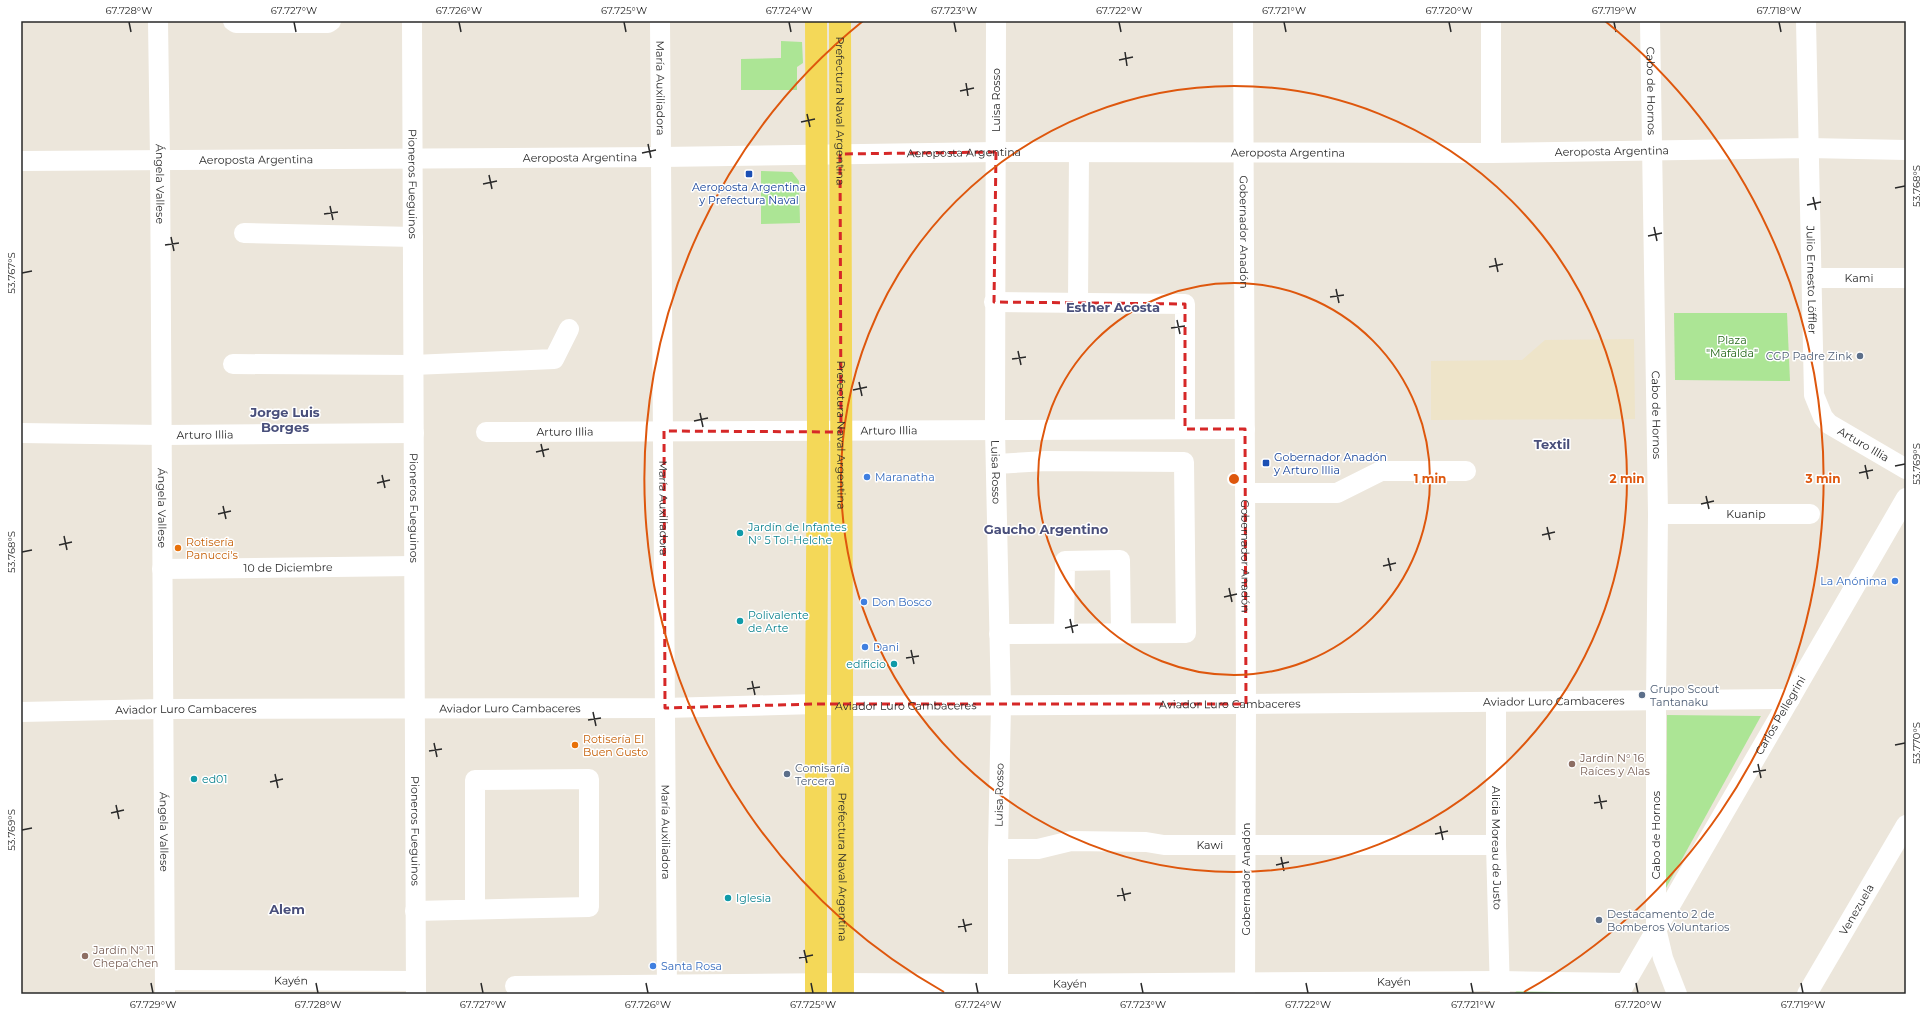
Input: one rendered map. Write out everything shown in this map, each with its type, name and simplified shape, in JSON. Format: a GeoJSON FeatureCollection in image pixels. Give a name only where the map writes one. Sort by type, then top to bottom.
{"type":"FeatureCollection","features":[{"type":"Feature","properties":{"kind":"main road","name":"Prefectura Naval Argentina"},"geometry":{"type":"LineString","coordinates":[[816,21],[818,430],[816,989]]}},
{"type":"Feature","properties":{"kind":"main road","name":"Prefectura Naval Argentina"},"geometry":{"type":"LineString","coordinates":[[840,21],[840,432],[843,988]]}},
{"type":"Feature","properties":{"kind":"street","name":"Ángela Vallese"},"geometry":{"type":"LineString","coordinates":[[158,21],[165,987]]}},
{"type":"Feature","properties":{"kind":"street"},"geometry":{"type":"LineString","coordinates":[[233,21],[236,23],[328,23],[331,21]]}},
{"type":"Feature","properties":{"kind":"street","name":"Pioneros Fueguinos"},"geometry":{"type":"LineString","coordinates":[[412,21],[416,987]]}},
{"type":"Feature","properties":{"kind":"street","name":"María Auxiliadora"},"geometry":{"type":"LineString","coordinates":[[660,21],[667,989]]}},
{"type":"Feature","properties":{"kind":"street","name":"Luisa Rosso"},"geometry":{"type":"LineString","coordinates":[[996,21],[994,302],[995,430],[1001,705],[998,849],[998,989]]}},
{"type":"Feature","properties":{"kind":"street","name":"Gobernador Anadón"},"geometry":{"type":"LineString","coordinates":[[1244,21],[1247,845],[1246,988]]}},
{"type":"Feature","properties":{"kind":"street"},"geometry":{"type":"LineString","coordinates":[[1491,21],[1491,153]]}},
{"type":"Feature","properties":{"kind":"street","name":"Cabo de Hornos"},"geometry":{"type":"LineString","coordinates":[[1650,21],[1658,514],[1656,928],[1663,958],[1677,994]]}},
{"type":"Feature","properties":{"kind":"street","name":"Julio Ernesto Löffler"},"geometry":{"type":"LineString","coordinates":[[1806,21],[1814,395],[1823,417]]}},
{"type":"Feature","properties":{"kind":"street","name":"Aeroposta Argentina"},"geometry":{"type":"LineString","coordinates":[[21,161],[662,157],[996,152],[1491,153],[1809,148],[1906,150]]}},
{"type":"Feature","properties":{"kind":"street"},"geometry":{"type":"LineString","coordinates":[[1078,303],[1079,153]]}},
{"type":"Feature","properties":{"kind":"street"},"geometry":{"type":"LineString","coordinates":[[244,233],[412,237]]}},
{"type":"Feature","properties":{"kind":"street","name":"Kami"},"geometry":{"type":"LineString","coordinates":[[1812,278],[1906,278]]}},
{"type":"Feature","properties":{"kind":"street"},"geometry":{"type":"LineString","coordinates":[[994,302],[1184,304],[1186,429]]}},
{"type":"Feature","properties":{"kind":"street"},"geometry":{"type":"LineString","coordinates":[[233,364],[413,365],[554,359],[569,329]]}},
{"type":"Feature","properties":{"kind":"street","name":"Arturo Illia"},"geometry":{"type":"LineString","coordinates":[[1823,417],[1834,427],[1906,469]]}},
{"type":"Feature","properties":{"kind":"street","name":"Arturo Illia"},"geometry":{"type":"LineString","coordinates":[[486,432],[818,430],[840,432],[1245,429]]}},
{"type":"Feature","properties":{"kind":"street","name":"Arturo Illia"},"geometry":{"type":"LineString","coordinates":[[21,433],[162,435],[414,433]]}},
{"type":"Feature","properties":{"kind":"street"},"geometry":{"type":"LineString","coordinates":[[996,464],[1046,461],[1184,462],[1186,633],[1121,632],[999,634]]}},
{"type":"Feature","properties":{"kind":"street"},"geometry":{"type":"LineString","coordinates":[[1245,493],[1336,493],[1381,471],[1466,471]]}},
{"type":"Feature","properties":{"kind":"street","name":"Carlos Pellegrini"},"geometry":{"type":"LineString","coordinates":[[1622,988],[1906,498]]}},
{"type":"Feature","properties":{"kind":"street","name":"Kuanip"},"geometry":{"type":"LineString","coordinates":[[1658,514],[1810,514]]}},
{"type":"Feature","properties":{"kind":"street"},"geometry":{"type":"LineString","coordinates":[[1064,633],[1065,561],[1120,560],[1121,632]]}},
{"type":"Feature","properties":{"kind":"street","name":"10 de Diciembre"},"geometry":{"type":"LineString","coordinates":[[162,569],[414,566]]}},
{"type":"Feature","properties":{"kind":"street","name":"Aviador Luro Cambaceres"},"geometry":{"type":"LineString","coordinates":[[21,712],[162,709],[415,710],[665,708],[816,704],[841,706],[1246,704],[1790,699]]}},
{"type":"Feature","properties":{"kind":"street","name":"Alicia Moreau de Justo"},"geometry":{"type":"LineString","coordinates":[[1496,702],[1496,845],[1500,987]]}},
{"type":"Feature","properties":{"kind":"street"},"geometry":{"type":"LineString","coordinates":[[415,911],[589,907],[589,779],[475,780],[475,909]]}},
{"type":"Feature","properties":{"kind":"street","name":"Venezuela"},"geometry":{"type":"LineString","coordinates":[[1807,994],[1906,825]]}},
{"type":"Feature","properties":{"kind":"street","name":"Kawi"},"geometry":{"type":"LineString","coordinates":[[998,849],[1038,848],[1071,841],[1146,842],[1164,845],[1496,845]]}},
{"type":"Feature","properties":{"kind":"street","name":"Kayén"},"geometry":{"type":"LineString","coordinates":[[515,986],[667,989],[1622,988]]}},
{"type":"Feature","properties":{"kind":"street","name":"Kayén"},"geometry":{"type":"LineString","coordinates":[[165,987],[416,987]]}},
{"type":"Feature","properties":{"kind":"highlighted area"},"geometry":{"type":"Polygon","coordinates":[[[996,152],[994,302],[1185,304],[1185,429],[1245,429],[1246,704],[816,704],[665,708],[664,431],[841,432],[840,154],[996,152]]]}},
{"type":"Feature","properties":{"kind":"shaded area"},"geometry":{"type":"Polygon","coordinates":[[[1634,339],[1635,419],[1431,420],[1431,361],[1522,360],[1545,340],[1634,339]]]}},
{"type":"Feature","properties":{"kind":"green space"},"geometry":{"type":"Polygon","coordinates":[[[781,41],[802,42],[803,63],[797,67],[797,90],[741,90],[741,59],[781,58],[781,41]]]}},
{"type":"Feature","properties":{"kind":"green space"},"geometry":{"type":"Polygon","coordinates":[[[761,171],[792,172],[799,181],[800,223],[761,224],[761,171]]]}},
{"type":"Feature","properties":{"kind":"green space","name":"Plaza \"Mafalda\""},"geometry":{"type":"Polygon","coordinates":[[[1674,313],[1787,313],[1790,381],[1675,380],[1674,313]]]}},
{"type":"Feature","properties":{"kind":"green space"},"geometry":{"type":"Polygon","coordinates":[[[1667,715],[1761,716],[1666,888],[1667,715]]]}},
{"type":"Feature","properties":{"kind":"green space"},"geometry":{"type":"Polygon","coordinates":[[[1518,990],[1601,991],[1605,994],[1513,994],[1518,990]]]}},
{"type":"Feature","properties":{"kind":"place","name":"Aeroposta Argentina y Prefectura Naval"},"geometry":{"type":"Point","coordinates":[749,174]}},
{"type":"Feature","properties":{"kind":"place","name":"CGP Padre Zink"},"geometry":{"type":"Point","coordinates":[1860,356]}},
{"type":"Feature","properties":{"kind":"place","name":"Gobernador Anadón y Arturo Illia"},"geometry":{"type":"Point","coordinates":[1266,463]}},
{"type":"Feature","properties":{"kind":"place","name":"Maranatha"},"geometry":{"type":"Point","coordinates":[867,477]}},
{"type":"Feature","properties":{"kind":"place","name":"Jardín de Infantes N° 5 Tol-Helche"},"geometry":{"type":"Point","coordinates":[740,533]}},
{"type":"Feature","properties":{"kind":"place","name":"Rotisería Panucci's"},"geometry":{"type":"Point","coordinates":[178,548]}},
{"type":"Feature","properties":{"kind":"place","name":"La Anónima"},"geometry":{"type":"Point","coordinates":[1895,581]}},
{"type":"Feature","properties":{"kind":"place","name":"Don Bosco"},"geometry":{"type":"Point","coordinates":[864,602]}},
{"type":"Feature","properties":{"kind":"place","name":"Polivalente de Arte"},"geometry":{"type":"Point","coordinates":[740,621]}},
{"type":"Feature","properties":{"kind":"place","name":"Dani"},"geometry":{"type":"Point","coordinates":[865,647]}},
{"type":"Feature","properties":{"kind":"place","name":"edificio"},"geometry":{"type":"Point","coordinates":[894,664]}},
{"type":"Feature","properties":{"kind":"place","name":"Grupo Scout Tantanaku"},"geometry":{"type":"Point","coordinates":[1642,695]}},
{"type":"Feature","properties":{"kind":"place","name":"Rotisería El Buen Gusto"},"geometry":{"type":"Point","coordinates":[575,745]}},
{"type":"Feature","properties":{"kind":"place","name":"Jardín N° 16 Raíces y Alas"},"geometry":{"type":"Point","coordinates":[1572,764]}},
{"type":"Feature","properties":{"kind":"place","name":"Comisaría Tercera"},"geometry":{"type":"Point","coordinates":[787,774]}},
{"type":"Feature","properties":{"kind":"place","name":"ed01"},"geometry":{"type":"Point","coordinates":[194,779]}},
{"type":"Feature","properties":{"kind":"place","name":"Iglesia"},"geometry":{"type":"Point","coordinates":[728,898]}},
{"type":"Feature","properties":{"kind":"place","name":"Destacamento 2 de Bomberos Voluntarios"},"geometry":{"type":"Point","coordinates":[1599,920]}},
{"type":"Feature","properties":{"kind":"place","name":"Jardín Nº 11 Chepa'chen"},"geometry":{"type":"Point","coordinates":[85,956]}},
{"type":"Feature","properties":{"kind":"place","name":"Santa Rosa"},"geometry":{"type":"Point","coordinates":[653,966]}},
{"type":"Feature","properties":{"kind":"district","name":"Esther Acosta"},"geometry":{"type":"Point","coordinates":[1113,307]}},
{"type":"Feature","properties":{"kind":"district","name":"Jorge Luis Borges"},"geometry":{"type":"Point","coordinates":[285,420]}},
{"type":"Feature","properties":{"kind":"district","name":"Textil"},"geometry":{"type":"Point","coordinates":[1552,444]}},
{"type":"Feature","properties":{"kind":"district","name":"Gaucho Argentino"},"geometry":{"type":"Point","coordinates":[1046,529]}},
{"type":"Feature","properties":{"kind":"district","name":"Alem"},"geometry":{"type":"Point","coordinates":[287,909]}}]}
